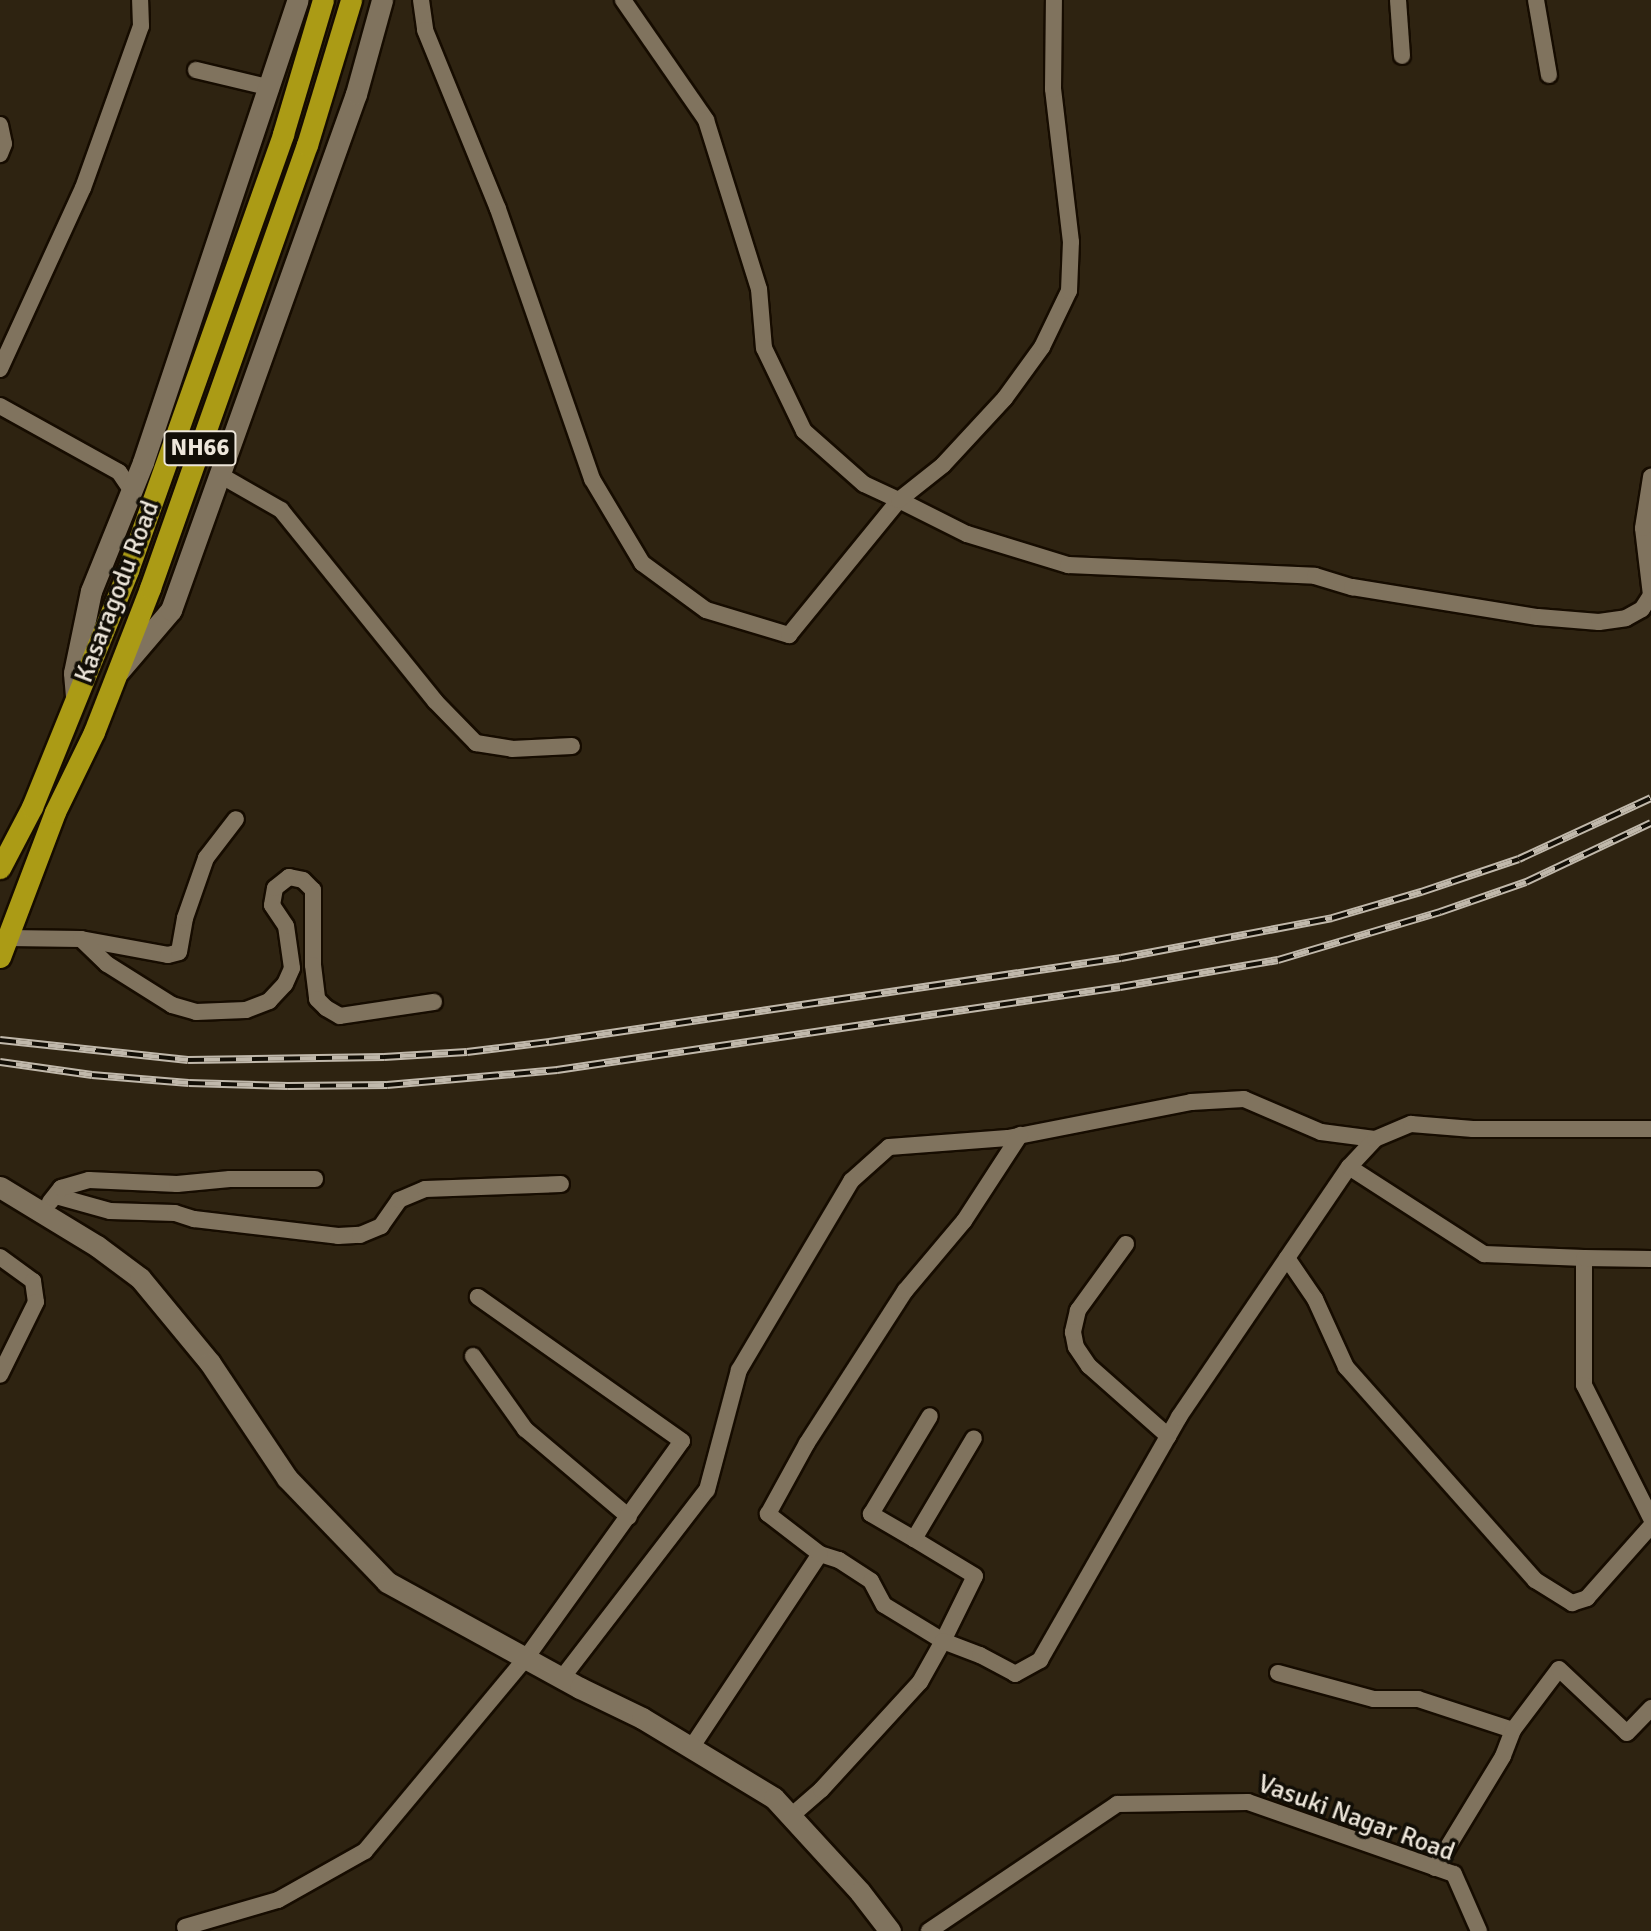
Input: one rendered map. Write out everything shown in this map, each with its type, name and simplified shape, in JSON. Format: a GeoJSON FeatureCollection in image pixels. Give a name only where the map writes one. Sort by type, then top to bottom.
{"type":"FeatureCollection","features":[{"type":"Feature","properties":{"kind":"highway","name":"Kasaragodu Road"},"geometry":{"type":"LineString","coordinates":[[0,868],[32,807],[172,448],[282,134],[323,0]]}},
{"type":"Feature","properties":{"kind":"highway","name":"Kasaragodu Road"},"geometry":{"type":"LineString","coordinates":[[4,948],[55,812],[94,732],[119,671],[307,145],[351,0]]}},
{"type":"Feature","properties":{"kind":"street"},"geometry":{"type":"LineString","coordinates":[[0,369],[83,188],[141,26],[139,0]]}},
{"type":"Feature","properties":{"kind":"street"},"geometry":{"type":"LineString","coordinates":[[76,696],[74,673],[91,591],[143,462],[271,88],[298,0]]}},
{"type":"Feature","properties":{"kind":"street"},"geometry":{"type":"LineString","coordinates":[[119,671],[171,610],[356,94],[382,0]]}},
{"type":"Feature","properties":{"kind":"street"},"geometry":{"type":"LineString","coordinates":[[421,0],[425,30],[498,209],[592,479],[642,564],[706,610],[789,635],[899,500],[943,466],[1005,398],[1042,347],[1069,291],[1072,242],[1053,89],[1054,0]]}},
{"type":"Feature","properties":{"kind":"street"},"geometry":{"type":"LineString","coordinates":[[623,0],[706,120],[759,289],[764,348],[804,431],[864,484],[967,534],[1068,565],[1315,576],[1352,587],[1538,617],[1600,622],[1626,618],[1642,609],[1651,595],[1643,528],[1651,477]]}},
{"type":"Feature","properties":{"kind":"street"},"geometry":{"type":"LineString","coordinates":[[1398,0],[1402,56]]}},
{"type":"Feature","properties":{"kind":"street"},"geometry":{"type":"LineString","coordinates":[[1536,0],[1549,75]]}},
{"type":"Feature","properties":{"kind":"street"},"geometry":{"type":"LineString","coordinates":[[196,70],[271,88]]}},
{"type":"Feature","properties":{"kind":"street"},"geometry":{"type":"LineString","coordinates":[[0,125],[4,144],[0,154]]}},
{"type":"Feature","properties":{"kind":"street"},"geometry":{"type":"LineString","coordinates":[[0,406],[120,472],[132,491]]}},
{"type":"Feature","properties":{"kind":"street"},"geometry":{"type":"LineString","coordinates":[[120,472],[143,462]]}},
{"type":"Feature","properties":{"kind":"street"},"geometry":{"type":"LineString","coordinates":[[220,475],[281,510],[435,701],[476,743],[512,749],[572,746]]}},
{"type":"Feature","properties":{"kind":"street"},"geometry":{"type":"LineString","coordinates":[[4,948],[81,939],[168,955],[179,952],[186,918],[206,858],[236,819]]}},
{"type":"Feature","properties":{"kind":"street"},"geometry":{"type":"LineString","coordinates":[[81,939],[107,964],[172,1006],[196,1012],[246,1010],[269,1001],[285,984],[292,968],[286,926],[272,905],[275,888],[289,877],[303,880],[313,890],[313,965],[317,999],[326,1008],[340,1016],[434,1002]]}},
{"type":"Feature","properties":{"kind":"street"},"geometry":{"type":"LineString","coordinates":[[562,1678],[707,1490],[739,1370],[851,1181],[889,1147],[1020,1135],[1191,1102],[1244,1099],[1321,1132],[1375,1139]]}},
{"type":"Feature","properties":{"kind":"street"},"geometry":{"type":"LineString","coordinates":[[1020,1135],[964,1221],[905,1291],[807,1443],[768,1514],[820,1554],[839,1560],[872,1581],[884,1605],[943,1641],[980,1655],[1015,1674],[1040,1660],[1168,1436],[1349,1167],[1375,1139],[1411,1124],[1473,1129],[1651,1129]]}},
{"type":"Feature","properties":{"kind":"street"},"geometry":{"type":"LineString","coordinates":[[1349,1167],[1484,1254],[1651,1259]]}},
{"type":"Feature","properties":{"kind":"street"},"geometry":{"type":"LineString","coordinates":[[47,1202],[61,1188],[89,1180],[177,1184],[230,1179],[315,1179]]}},
{"type":"Feature","properties":{"kind":"street"},"geometry":{"type":"LineString","coordinates":[[0,1187],[47,1202],[110,1211],[175,1213],[194,1219],[338,1236],[360,1235],[381,1226],[399,1200],[425,1189],[561,1184]]}},
{"type":"Feature","properties":{"kind":"street"},"geometry":{"type":"LineString","coordinates":[[47,1202],[140,1278],[210,1363],[287,1478],[387,1582],[562,1678],[642,1718],[774,1798],[860,1892],[890,1931]]}},
{"type":"Feature","properties":{"kind":"street"},"geometry":{"type":"LineString","coordinates":[[1126,1244],[1078,1310],[1073,1332],[1076,1348],[1089,1366],[1168,1436]]}},
{"type":"Feature","properties":{"kind":"street"},"geometry":{"type":"LineString","coordinates":[[0,1257],[33,1281],[36,1302],[0,1376]]}},
{"type":"Feature","properties":{"kind":"street"},"geometry":{"type":"LineString","coordinates":[[1287,1258],[1315,1299],[1346,1367],[1535,1580],[1572,1603],[1587,1598],[1651,1526]]}},
{"type":"Feature","properties":{"kind":"street"},"geometry":{"type":"LineString","coordinates":[[1584,1258],[1584,1385],[1651,1518]]}},
{"type":"Feature","properties":{"kind":"street"},"geometry":{"type":"LineString","coordinates":[[185,1927],[278,1900],[365,1851],[526,1658],[681,1441],[478,1297]]}},
{"type":"Feature","properties":{"kind":"street"},"geometry":{"type":"LineString","coordinates":[[473,1356],[525,1429],[629,1517]]}},
{"type":"Feature","properties":{"kind":"street"},"geometry":{"type":"LineString","coordinates":[[790,1816],[821,1790],[920,1682],[975,1576],[871,1514],[930,1416]]}},
{"type":"Feature","properties":{"kind":"street"},"geometry":{"type":"LineString","coordinates":[[914,1539],[974,1438]]}},
{"type":"Feature","properties":{"kind":"street"},"geometry":{"type":"LineString","coordinates":[[691,1748],[820,1554]]}},
{"type":"Feature","properties":{"kind":"street"},"geometry":{"type":"LineString","coordinates":[[1435,1868],[1503,1756],[1513,1730],[1559,1669],[1627,1733],[1651,1707]]}},
{"type":"Feature","properties":{"kind":"street"},"geometry":{"type":"LineString","coordinates":[[1278,1673],[1374,1699],[1418,1699],[1513,1730]]}},
{"type":"Feature","properties":{"kind":"street","name":"Vasuki Nagar Road"},"geometry":{"type":"LineString","coordinates":[[929,1931],[1117,1804],[1248,1802],[1454,1874],[1479,1931]]}},
{"type":"Feature","properties":{"kind":"railway"},"geometry":{"type":"LineString","coordinates":[[0,1040],[188,1060],[384,1057],[467,1052],[549,1042],[1121,958],[1332,918],[1519,859],[1651,798]]}},
{"type":"Feature","properties":{"kind":"railway"},"geometry":{"type":"LineString","coordinates":[[0,1062],[92,1075],[189,1083],[288,1086],[387,1085],[557,1070],[1120,987],[1278,960],[1440,912],[1526,882],[1651,823]]}}]}
